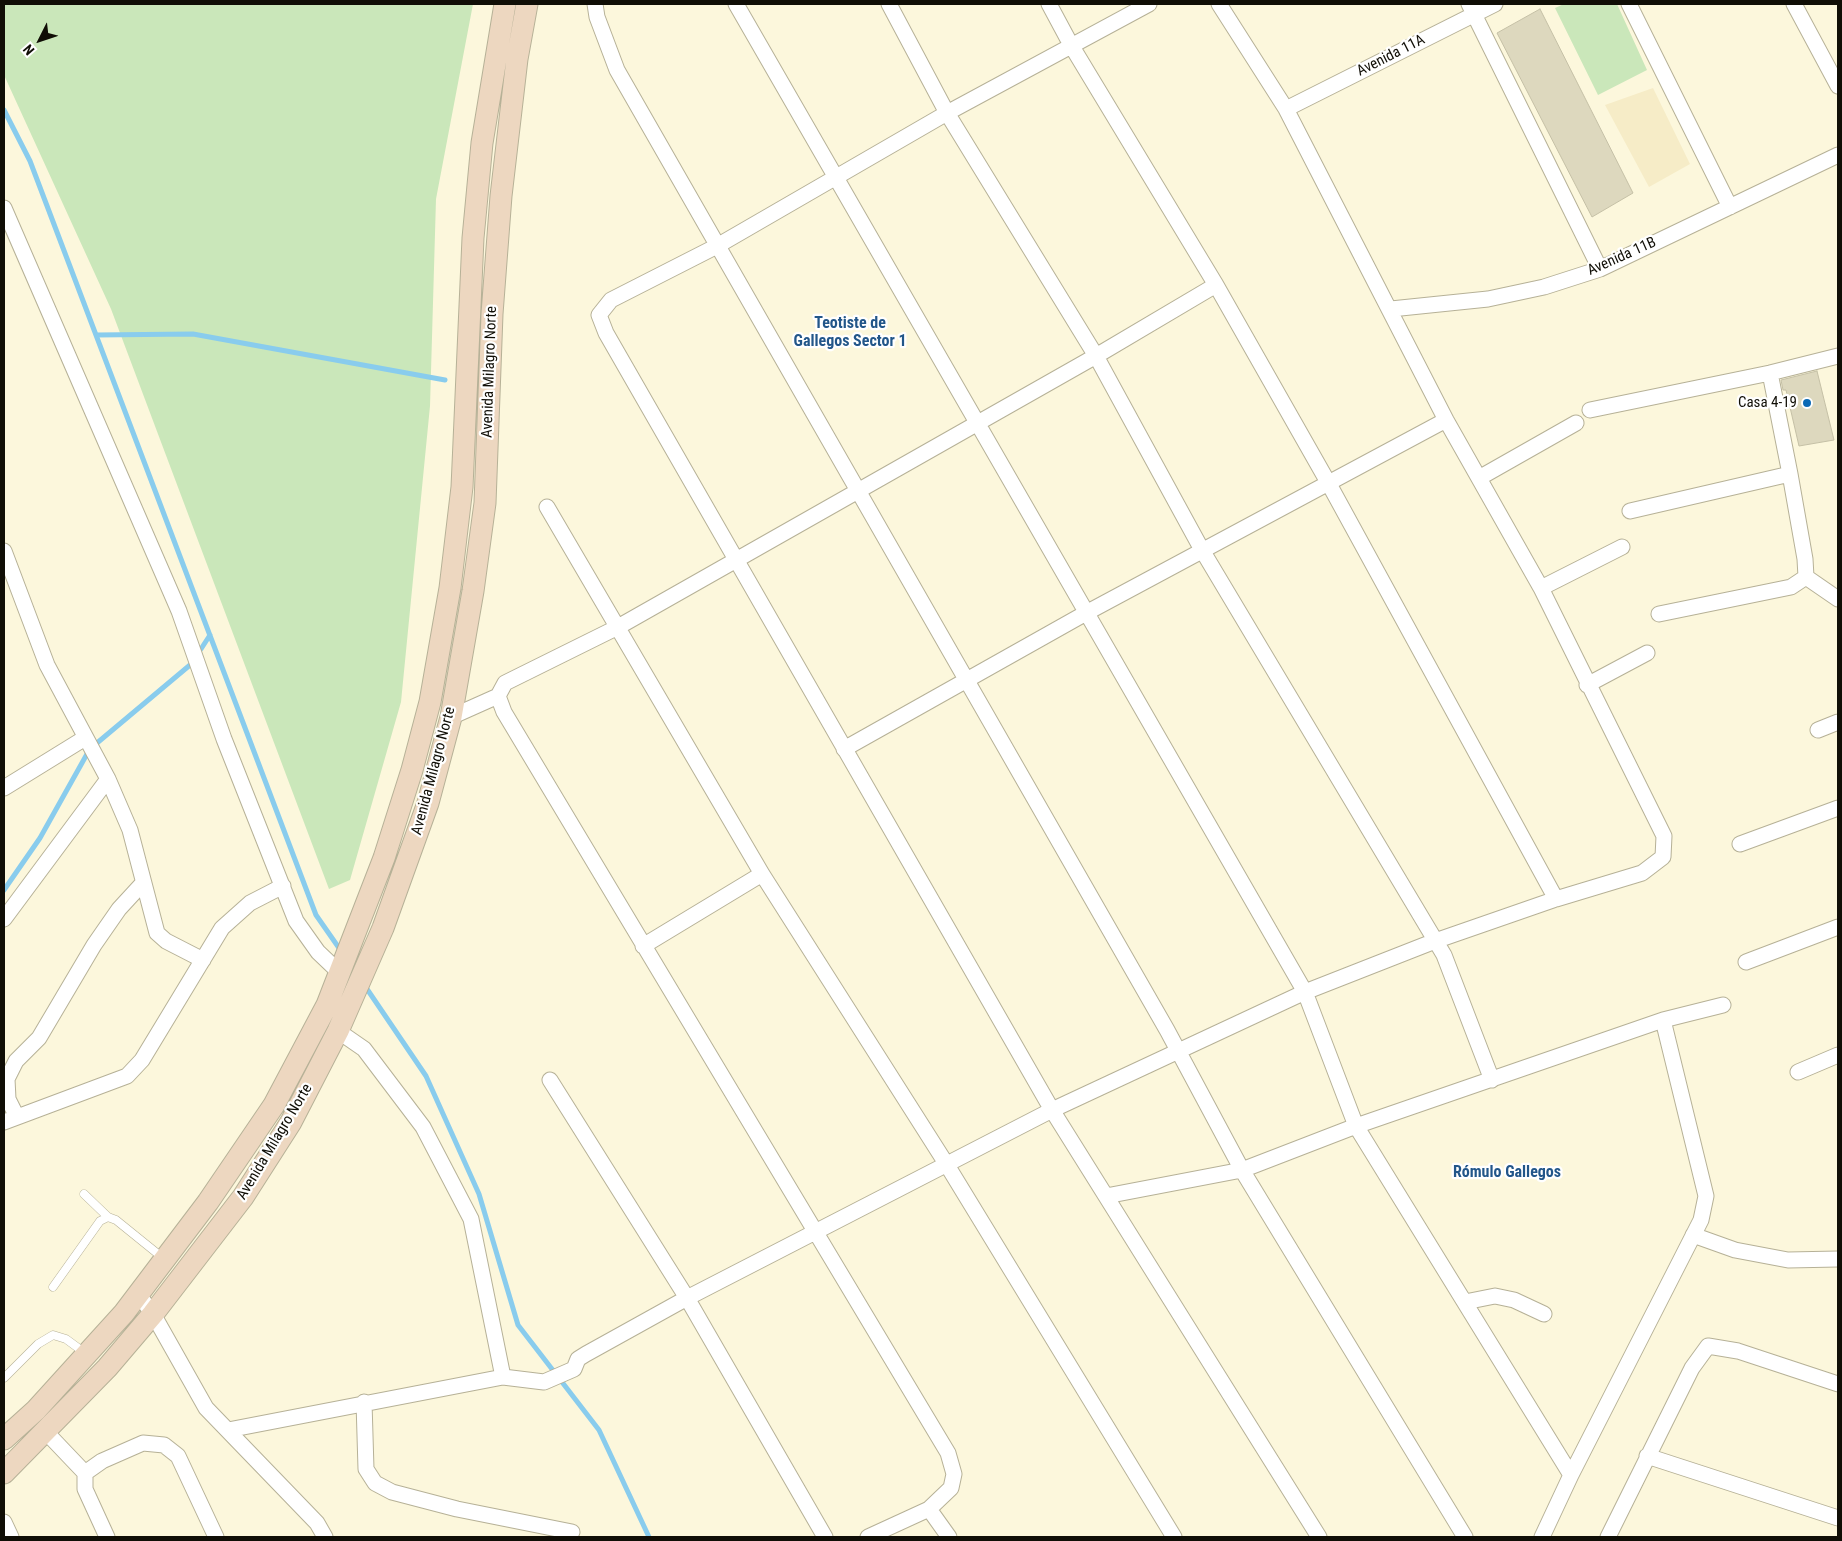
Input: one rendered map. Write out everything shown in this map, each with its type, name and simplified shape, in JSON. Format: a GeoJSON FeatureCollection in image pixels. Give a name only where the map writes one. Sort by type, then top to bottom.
{"type":"FeatureCollection","features":[{"type":"Feature","properties":{"kind":"main road","name":"Avenida Milagro Norte"},"geometry":{"type":"LineString","coordinates":[[4,1439],[36,1410],[138,1294],[208,1202],[274,1105],[328,1005],[384,858],[412,770],[430,702],[450,588],[462,487],[472,238],[482,143],[505,4]]}},
{"type":"Feature","properties":{"kind":"main road","name":"Avenida Milagro Norte"},"geometry":{"type":"LineString","coordinates":[[4,1473],[106,1368],[154,1314],[243,1197],[291,1122],[338,1031],[383,928],[422,821],[451,717],[473,591],[485,503],[492,314],[500,206],[516,69],[527,4]]}},
{"type":"Feature","properties":{"kind":"street"},"geometry":{"type":"LineString","coordinates":[[594,4],[617,70],[1178,1051],[1242,1170],[1465,1537]]}},
{"type":"Feature","properties":{"kind":"street"},"geometry":{"type":"LineString","coordinates":[[736,4],[1305,992],[1356,1126],[1571,1475]]}},
{"type":"Feature","properties":{"kind":"street"},"geometry":{"type":"LineString","coordinates":[[889,4],[948,113],[1096,356],[1202,550],[1444,955],[1492,1080]]}},
{"type":"Feature","properties":{"kind":"street"},"geometry":{"type":"LineString","coordinates":[[1049,4],[1071,45],[1216,285],[1329,484],[1556,899]]}},
{"type":"Feature","properties":{"kind":"street"},"geometry":{"type":"LineString","coordinates":[[1149,4],[948,113],[717,246],[611,300],[599,316],[606,333],[1052,1110],[1319,1537]]}},
{"type":"Feature","properties":{"kind":"street"},"geometry":{"type":"LineString","coordinates":[[228,1430],[364,1402],[503,1377],[544,1382],[574,1369],[578,1359],[687,1298],[1052,1110],[1305,992],[1435,942],[1556,899],[1642,873],[1663,857],[1664,836],[1541,588],[1446,420],[1391,308],[1286,109],[1219,4]]}},
{"type":"Feature","properties":{"kind":"street","name":"Avenida 11A"},"geometry":{"type":"LineString","coordinates":[[1286,109],[1471,9],[1495,4]]}},
{"type":"Feature","properties":{"kind":"street"},"geometry":{"type":"LineString","coordinates":[[1629,4],[1730,207]]}},
{"type":"Feature","properties":{"kind":"street"},"geometry":{"type":"LineString","coordinates":[[1794,4],[1838,86]]}},
{"type":"Feature","properties":{"kind":"street"},"geometry":{"type":"LineString","coordinates":[[1471,9],[1600,269]]}},
{"type":"Feature","properties":{"kind":"street","name":"Avenida 11B"},"geometry":{"type":"LineString","coordinates":[[1391,308],[1488,299],[1544,287],[1600,269],[1838,155]]}},
{"type":"Feature","properties":{"kind":"street"},"geometry":{"type":"LineString","coordinates":[[4,208],[179,611],[224,739],[296,921],[318,952],[340,973]]}},
{"type":"Feature","properties":{"kind":"street"},"geometry":{"type":"LineString","coordinates":[[451,717],[498,696],[505,683],[618,627],[976,422],[1096,356],[1216,285]]}},
{"type":"Feature","properties":{"kind":"street"},"geometry":{"type":"LineString","coordinates":[[1590,410],[1770,373],[1838,356]]}},
{"type":"Feature","properties":{"kind":"street"},"geometry":{"type":"LineString","coordinates":[[1770,373],[1790,474],[1805,559],[1806,577]]}},
{"type":"Feature","properties":{"kind":"street"},"geometry":{"type":"LineString","coordinates":[[844,749],[967,682],[1086,613],[1446,420]]}},
{"type":"Feature","properties":{"kind":"street"},"geometry":{"type":"LineString","coordinates":[[1479,478],[1576,423]]}},
{"type":"Feature","properties":{"kind":"street"},"geometry":{"type":"LineString","coordinates":[[1630,511],[1790,474]]}},
{"type":"Feature","properties":{"kind":"street"},"geometry":{"type":"LineString","coordinates":[[547,507],[762,874],[947,1165],[1174,1537]]}},
{"type":"Feature","properties":{"kind":"street"},"geometry":{"type":"LineString","coordinates":[[1541,588],[1622,547]]}},
{"type":"Feature","properties":{"kind":"street"},"geometry":{"type":"LineString","coordinates":[[4,551],[47,665],[108,779],[130,830],[142,884],[157,933],[166,941],[203,960]]}},
{"type":"Feature","properties":{"kind":"street"},"geometry":{"type":"LineString","coordinates":[[1806,577],[1838,599]]}},
{"type":"Feature","properties":{"kind":"street"},"geometry":{"type":"LineString","coordinates":[[1659,614],[1791,587],[1806,577]]}},
{"type":"Feature","properties":{"kind":"street"},"geometry":{"type":"LineString","coordinates":[[1587,684],[1648,653]]}},
{"type":"Feature","properties":{"kind":"street"},"geometry":{"type":"LineString","coordinates":[[498,696],[504,712],[643,946],[948,1453],[954,1474],[951,1488],[929,1509],[868,1537]]}},
{"type":"Feature","properties":{"kind":"street"},"geometry":{"type":"LineString","coordinates":[[1818,730],[1838,722]]}},
{"type":"Feature","properties":{"kind":"street"},"geometry":{"type":"LineString","coordinates":[[4,788],[85,738]]}},
{"type":"Feature","properties":{"kind":"street"},"geometry":{"type":"LineString","coordinates":[[4,919],[108,779]]}},
{"type":"Feature","properties":{"kind":"street"},"geometry":{"type":"LineString","coordinates":[[1740,844],[1838,808]]}},
{"type":"Feature","properties":{"kind":"street"},"geometry":{"type":"LineString","coordinates":[[643,946],[762,874]]}},
{"type":"Feature","properties":{"kind":"street"},"geometry":{"type":"LineString","coordinates":[[142,884],[119,910],[94,945],[39,1038],[16,1061],[6,1079],[10,1119],[127,1076],[142,1060],[222,928],[250,903],[283,886]]}},
{"type":"Feature","properties":{"kind":"street"},"geometry":{"type":"LineString","coordinates":[[1746,962],[1838,927]]}},
{"type":"Feature","properties":{"kind":"street"},"geometry":{"type":"LineString","coordinates":[[1106,1196],[1242,1170],[1356,1126],[1663,1020],[1723,1005]]}},
{"type":"Feature","properties":{"kind":"street"},"geometry":{"type":"LineString","coordinates":[[1542,1537],[1571,1475],[1701,1220],[1706,1196],[1663,1020]]}},
{"type":"Feature","properties":{"kind":"street"},"geometry":{"type":"LineString","coordinates":[[338,1031],[364,1049],[423,1127],[471,1219],[503,1377]]}},
{"type":"Feature","properties":{"kind":"street"},"geometry":{"type":"LineString","coordinates":[[1798,1072],[1838,1055]]}},
{"type":"Feature","properties":{"kind":"street"},"geometry":{"type":"LineString","coordinates":[[550,1080],[687,1298],[825,1537]]}},
{"type":"Feature","properties":{"kind":"street"},"geometry":{"type":"LineString","coordinates":[[1693,1235],[1735,1250],[1788,1260],[1838,1259]]}},
{"type":"Feature","properties":{"kind":"street"},"geometry":{"type":"LineString","coordinates":[[138,1294],[154,1314],[206,1408],[317,1523],[325,1537]]}},
{"type":"Feature","properties":{"kind":"street"},"geometry":{"type":"LineString","coordinates":[[1465,1302],[1495,1296],[1514,1300],[1544,1314]]}},
{"type":"Feature","properties":{"kind":"street"},"geometry":{"type":"LineString","coordinates":[[1608,1537],[1692,1368],[1708,1346],[1738,1351],[1838,1384]]}},
{"type":"Feature","properties":{"kind":"street"},"geometry":{"type":"LineString","coordinates":[[364,1402],[366,1469],[375,1483],[392,1492],[457,1509],[572,1532]]}},
{"type":"Feature","properties":{"kind":"street"},"geometry":{"type":"LineString","coordinates":[[45,1431],[84,1473],[85,1489],[107,1537]]}},
{"type":"Feature","properties":{"kind":"street"},"geometry":{"type":"LineString","coordinates":[[84,1473],[102,1460],[143,1443],[164,1444],[178,1456],[216,1537]]}},
{"type":"Feature","properties":{"kind":"street"},"geometry":{"type":"LineString","coordinates":[[1647,1456],[1838,1518]]}},
{"type":"Feature","properties":{"kind":"street"},"geometry":{"type":"LineString","coordinates":[[929,1509],[949,1537]]}},
{"type":"Feature","properties":{"kind":"street"},"geometry":{"type":"LineString","coordinates":[[4,1522],[11,1537]]}},
{"type":"Feature","properties":{"kind":"lane"},"geometry":{"type":"LineString","coordinates":[[84,1194],[108,1217],[116,1220],[164,1260]]}},
{"type":"Feature","properties":{"kind":"lane"},"geometry":{"type":"LineString","coordinates":[[53,1287],[100,1221],[108,1217]]}},
{"type":"Feature","properties":{"kind":"lane"},"geometry":{"type":"LineString","coordinates":[[4,1378],[38,1344],[52,1335],[66,1339],[86,1354]]}},
{"type":"Feature","properties":{"kind":"green space"},"geometry":{"type":"Polygon","coordinates":[[[4,4],[473,4],[436,199],[430,406],[401,702],[350,880],[329,889],[111,309],[4,75],[4,4]]]}},
{"type":"Feature","properties":{"kind":"green space"},"geometry":{"type":"Polygon","coordinates":[[[1564,4],[1617,4],[1647,70],[1598,95],[1555,8],[1564,4]]]}},
{"type":"Feature","properties":{"kind":"sand"},"geometry":{"type":"Polygon","coordinates":[[[1653,88],[1690,164],[1649,187],[1605,105],[1653,88]]]}},
{"type":"Feature","properties":{"kind":"building"},"geometry":{"type":"Polygon","coordinates":[[[1540,9],[1633,193],[1592,217],[1497,33],[1540,9]]]}},
{"type":"Feature","properties":{"kind":"building","name":"Casa 4-19"},"geometry":{"type":"Polygon","coordinates":[[[1817,371],[1834,440],[1799,446],[1786,390],[1783,390],[1781,380],[1817,371]]]}},
{"type":"Feature","properties":{"kind":"waterway"},"geometry":{"type":"LineString","coordinates":[[4,110],[30,161],[316,915],[339,948]]}},
{"type":"Feature","properties":{"kind":"waterway"},"geometry":{"type":"LineString","coordinates":[[96,335],[193,334],[445,380]]}},
{"type":"Feature","properties":{"kind":"waterway"},"geometry":{"type":"LineString","coordinates":[[201,649],[210,635]]}},
{"type":"Feature","properties":{"kind":"waterway"},"geometry":{"type":"LineString","coordinates":[[97,743],[190,665]]}},
{"type":"Feature","properties":{"kind":"waterway"},"geometry":{"type":"LineString","coordinates":[[4,890],[40,838],[87,754]]}},
{"type":"Feature","properties":{"kind":"waterway"},"geometry":{"type":"LineString","coordinates":[[367,989],[426,1076],[479,1194],[518,1325],[599,1430],[649,1537]]}},
{"type":"Feature","properties":{"kind":"place","name":"Casa 4-19"},"geometry":{"type":"Point","coordinates":[1807,403]}},
{"type":"Feature","properties":{"kind":"district","name":"Teotiste de Gallegos Sector 1"},"geometry":{"type":"Point","coordinates":[850,333]}},
{"type":"Feature","properties":{"kind":"district","name":"Rómulo Gallegos"},"geometry":{"type":"Point","coordinates":[1507,1173]}}]}
